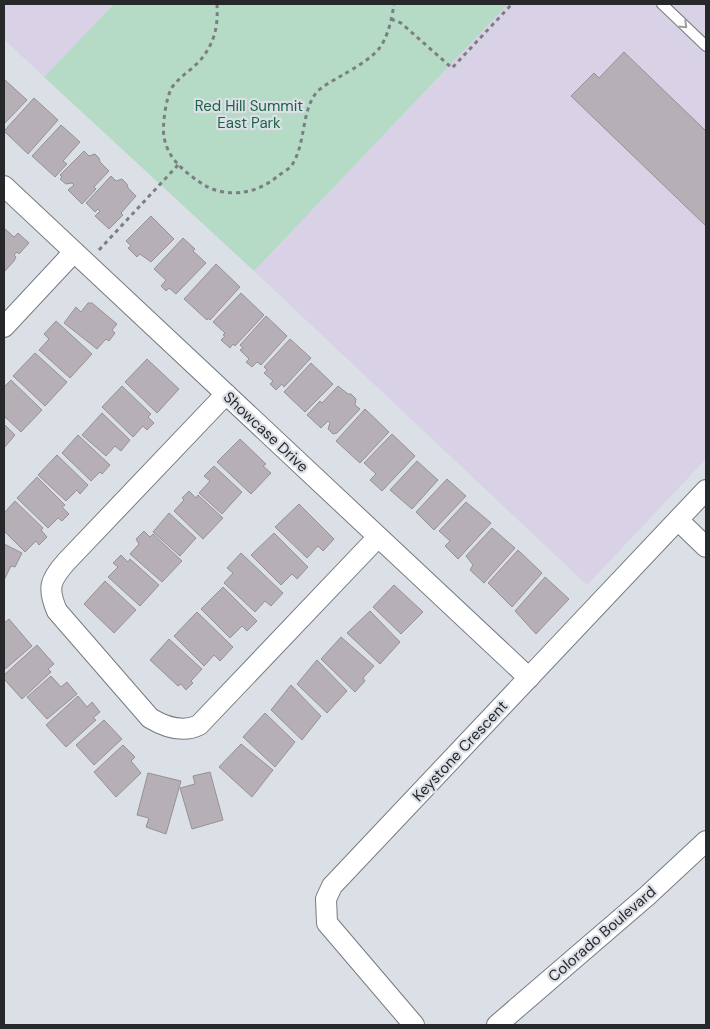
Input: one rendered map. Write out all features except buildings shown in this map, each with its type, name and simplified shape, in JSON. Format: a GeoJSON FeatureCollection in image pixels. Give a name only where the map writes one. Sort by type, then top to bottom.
{"type":"FeatureCollection","features":[{"type":"Feature","properties":{"kind":"street","name":"Showcase Drive"},"geometry":{"type":"LineString","coordinates":[[4,186],[529,678]]}},
{"type":"Feature","properties":{"kind":"street"},"geometry":{"type":"LineString","coordinates":[[4,327],[74,252]]}},
{"type":"Feature","properties":{"kind":"street"},"geometry":{"type":"LineString","coordinates":[[226,394],[66,562],[55,575],[50,588],[52,600],[57,611],[150,718],[165,726],[179,729],[191,729],[199,724],[378,537]]}},
{"type":"Feature","properties":{"kind":"street","name":"Keystone Crescent"},"geometry":{"type":"LineString","coordinates":[[414,1025],[327,922],[326,899],[332,886],[706,490]]}},
{"type":"Feature","properties":{"kind":"street"},"geometry":{"type":"LineString","coordinates":[[678,520],[706,547]]}},
{"type":"Feature","properties":{"kind":"street","name":"Colorado Boulevard"},"geometry":{"type":"LineString","coordinates":[[497,1025],[654,890],[706,841]]}},
{"type":"Feature","properties":{"kind":"lane"},"geometry":{"type":"LineString","coordinates":[[662,4],[706,46]]}},
{"type":"Feature","properties":{"kind":"path"},"geometry":{"type":"LineString","coordinates":[[217,4],[218,22],[214,38],[204,56],[172,87],[165,112],[164,135],[167,151],[178,165],[206,186],[232,194],[254,191],[292,166],[302,142],[308,111],[316,94],[378,50],[388,31],[394,4]]}},
{"type":"Feature","properties":{"kind":"path"},"geometry":{"type":"LineString","coordinates":[[391,19],[401,23],[452,68],[512,4]]}},
{"type":"Feature","properties":{"kind":"path"},"geometry":{"type":"LineString","coordinates":[[99,250],[178,165]]}},
{"type":"Feature","properties":{"kind":"shaded area"},"geometry":{"type":"Polygon","coordinates":[[[4,4],[114,4],[44,77],[4,39],[4,4]]]}},
{"type":"Feature","properties":{"kind":"shaded area"},"geometry":{"type":"Polygon","coordinates":[[[508,4],[706,4],[706,459],[587,585],[254,271],[508,4]]]}},
{"type":"Feature","properties":{"kind":"green space","name":"Red Hill Summit East Park"},"geometry":{"type":"Polygon","coordinates":[[[114,4],[508,4],[254,271],[44,77],[114,4]]]}}]}
